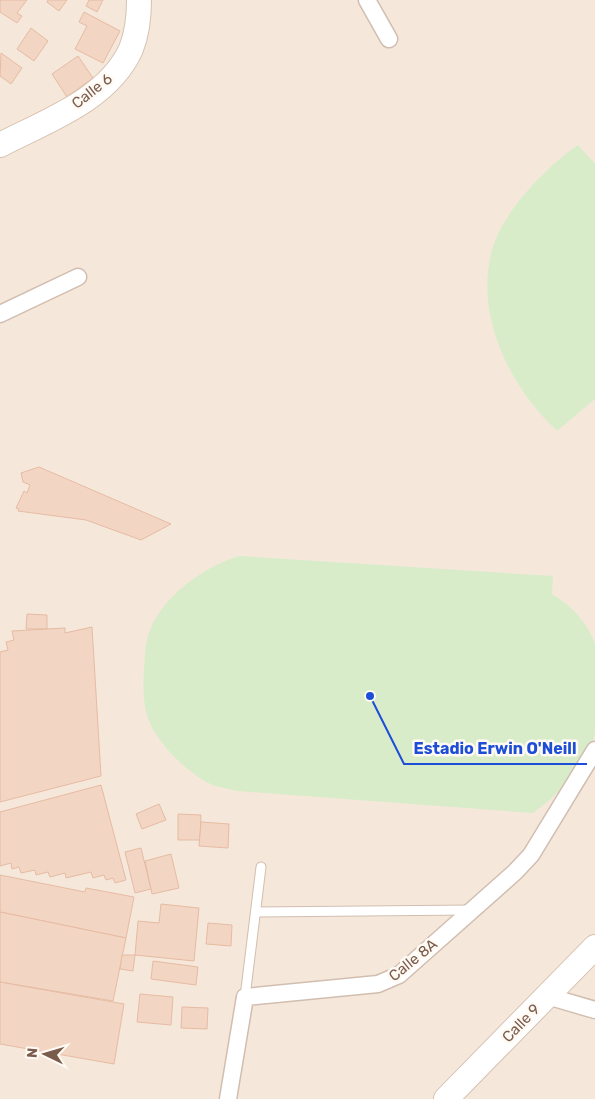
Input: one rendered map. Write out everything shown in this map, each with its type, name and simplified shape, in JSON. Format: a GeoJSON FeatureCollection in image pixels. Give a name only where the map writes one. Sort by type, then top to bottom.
{"type":"FeatureCollection","features":[{"type":"Feature","properties":{"kind":"street","name":"Calle 6"},"geometry":{"type":"LineString","coordinates":[[0,145],[80,104],[115,75],[131,49],[138,16],[139,0]]}},
{"type":"Feature","properties":{"kind":"street"},"geometry":{"type":"LineString","coordinates":[[368,0],[389,39]]}},
{"type":"Feature","properties":{"kind":"street"},"geometry":{"type":"LineString","coordinates":[[0,314],[78,277]]}},
{"type":"Feature","properties":{"kind":"street","name":"Calle 8A"},"geometry":{"type":"LineString","coordinates":[[245,997],[378,984],[389,981],[515,872],[531,855],[595,750]]}},
{"type":"Feature","properties":{"kind":"street","name":"Calle 9"},"geometry":{"type":"LineString","coordinates":[[446,1099],[465,1089],[547,996],[595,947]]}},
{"type":"Feature","properties":{"kind":"street"},"geometry":{"type":"LineString","coordinates":[[547,996],[595,1010]]}},
{"type":"Feature","properties":{"kind":"street"},"geometry":{"type":"LineString","coordinates":[[228,1099],[245,997]]}},
{"type":"Feature","properties":{"kind":"lane"},"geometry":{"type":"LineString","coordinates":[[245,997],[261,867]]}},
{"type":"Feature","properties":{"kind":"lane"},"geometry":{"type":"LineString","coordinates":[[256,912],[472,910]]}},
{"type":"Feature","properties":{"kind":"shaded area"},"geometry":{"type":"Polygon","coordinates":[[[0,0],[595,0],[595,1099],[0,1099],[0,0]]]}},
{"type":"Feature","properties":{"kind":"green space"},"geometry":{"type":"Polygon","coordinates":[[[578,145],[595,164],[595,399],[557,431],[524,393],[500,349],[492,325],[488,300],[488,275],[492,250],[498,235],[516,205],[553,165],[578,145]]]}},
{"type":"Feature","properties":{"kind":"green space"},"geometry":{"type":"Polygon","coordinates":[[[239,556],[553,576],[552,594],[578,615],[588,629],[595,644],[595,732],[592,744],[580,767],[552,798],[533,813],[237,791],[215,786],[205,781],[194,774],[173,755],[156,734],[150,723],[144,701],[146,644],[154,622],[172,597],[197,576],[225,561],[239,556]]]}},
{"type":"Feature","properties":{"kind":"building"},"geometry":{"type":"Polygon","coordinates":[[[0,0],[27,0],[17,13],[22,16],[17,23],[0,12],[0,0]]]}},
{"type":"Feature","properties":{"kind":"building"},"geometry":{"type":"Polygon","coordinates":[[[48,0],[67,0],[59,11],[47,2],[48,0]]]}},
{"type":"Feature","properties":{"kind":"building"},"geometry":{"type":"Polygon","coordinates":[[[89,0],[103,0],[97,12],[86,6],[89,0]]]}},
{"type":"Feature","properties":{"kind":"building"},"geometry":{"type":"Polygon","coordinates":[[[84,12],[120,31],[103,63],[75,49],[87,26],[79,22],[84,12]]]}},
{"type":"Feature","properties":{"kind":"building"},"geometry":{"type":"Polygon","coordinates":[[[31,28],[48,41],[34,61],[17,49],[31,28]]]}},
{"type":"Feature","properties":{"kind":"building"},"geometry":{"type":"Polygon","coordinates":[[[1,53],[22,68],[11,84],[0,76],[1,53]]]}},
{"type":"Feature","properties":{"kind":"building"},"geometry":{"type":"Polygon","coordinates":[[[78,56],[93,78],[67,97],[52,74],[78,56]]]}},
{"type":"Feature","properties":{"kind":"building"},"geometry":{"type":"Polygon","coordinates":[[[39,467],[171,524],[141,540],[86,520],[18,511],[19,509],[16,508],[24,491],[27,493],[30,485],[23,482],[21,473],[39,467]]]}},
{"type":"Feature","properties":{"kind":"building"},"geometry":{"type":"Polygon","coordinates":[[[27,614],[47,615],[47,629],[26,629],[27,614]]]}},
{"type":"Feature","properties":{"kind":"building"},"geometry":{"type":"Polygon","coordinates":[[[92,627],[101,776],[0,802],[0,652],[8,650],[6,642],[14,640],[12,631],[65,628],[65,633],[92,627]]]}},
{"type":"Feature","properties":{"kind":"building"},"geometry":{"type":"Polygon","coordinates":[[[101,785],[126,880],[115,883],[113,878],[106,880],[104,875],[93,878],[91,872],[66,878],[65,873],[50,877],[48,872],[36,875],[35,870],[21,873],[19,867],[12,869],[11,863],[0,866],[0,812],[101,785]]]}},
{"type":"Feature","properties":{"kind":"building"},"geometry":{"type":"Polygon","coordinates":[[[159,804],[166,820],[142,829],[136,814],[159,804]]]}},
{"type":"Feature","properties":{"kind":"building"},"geometry":{"type":"Polygon","coordinates":[[[178,814],[201,815],[200,840],[178,840],[178,814]]]}},
{"type":"Feature","properties":{"kind":"building"},"geometry":{"type":"Polygon","coordinates":[[[201,822],[229,824],[228,848],[199,846],[201,822]]]}},
{"type":"Feature","properties":{"kind":"building"},"geometry":{"type":"Polygon","coordinates":[[[141,848],[151,889],[135,893],[125,852],[141,848]]]}},
{"type":"Feature","properties":{"kind":"building"},"geometry":{"type":"Polygon","coordinates":[[[171,854],[179,888],[152,894],[145,861],[171,854]]]}},
{"type":"Feature","properties":{"kind":"building"},"geometry":{"type":"Polygon","coordinates":[[[0,875],[85,892],[86,888],[134,897],[126,938],[0,912],[0,875]]]}},
{"type":"Feature","properties":{"kind":"building"},"geometry":{"type":"Polygon","coordinates":[[[161,904],[199,908],[194,961],[135,955],[138,921],[159,923],[161,904]]]}},
{"type":"Feature","properties":{"kind":"building"},"geometry":{"type":"Polygon","coordinates":[[[0,912],[126,938],[113,1001],[0,982],[0,912]]]}},
{"type":"Feature","properties":{"kind":"building"},"geometry":{"type":"Polygon","coordinates":[[[208,923],[232,925],[231,946],[206,944],[208,923]]]}},
{"type":"Feature","properties":{"kind":"building"},"geometry":{"type":"Polygon","coordinates":[[[122,955],[135,955],[133,971],[120,969],[122,955]]]}},
{"type":"Feature","properties":{"kind":"building"},"geometry":{"type":"Polygon","coordinates":[[[153,961],[198,967],[196,985],[151,979],[153,961]]]}},
{"type":"Feature","properties":{"kind":"building"},"geometry":{"type":"Polygon","coordinates":[[[0,982],[124,1004],[114,1064],[0,1044],[0,982]]]}},
{"type":"Feature","properties":{"kind":"building"},"geometry":{"type":"Polygon","coordinates":[[[140,994],[173,997],[171,1025],[137,1022],[140,994]]]}},
{"type":"Feature","properties":{"kind":"building"},"geometry":{"type":"Polygon","coordinates":[[[182,1007],[208,1008],[207,1029],[181,1028],[182,1007]]]}},
{"type":"Feature","properties":{"kind":"place","name":"Estadio Erwin O'Neill"},"geometry":{"type":"Point","coordinates":[370,696]}}]}
